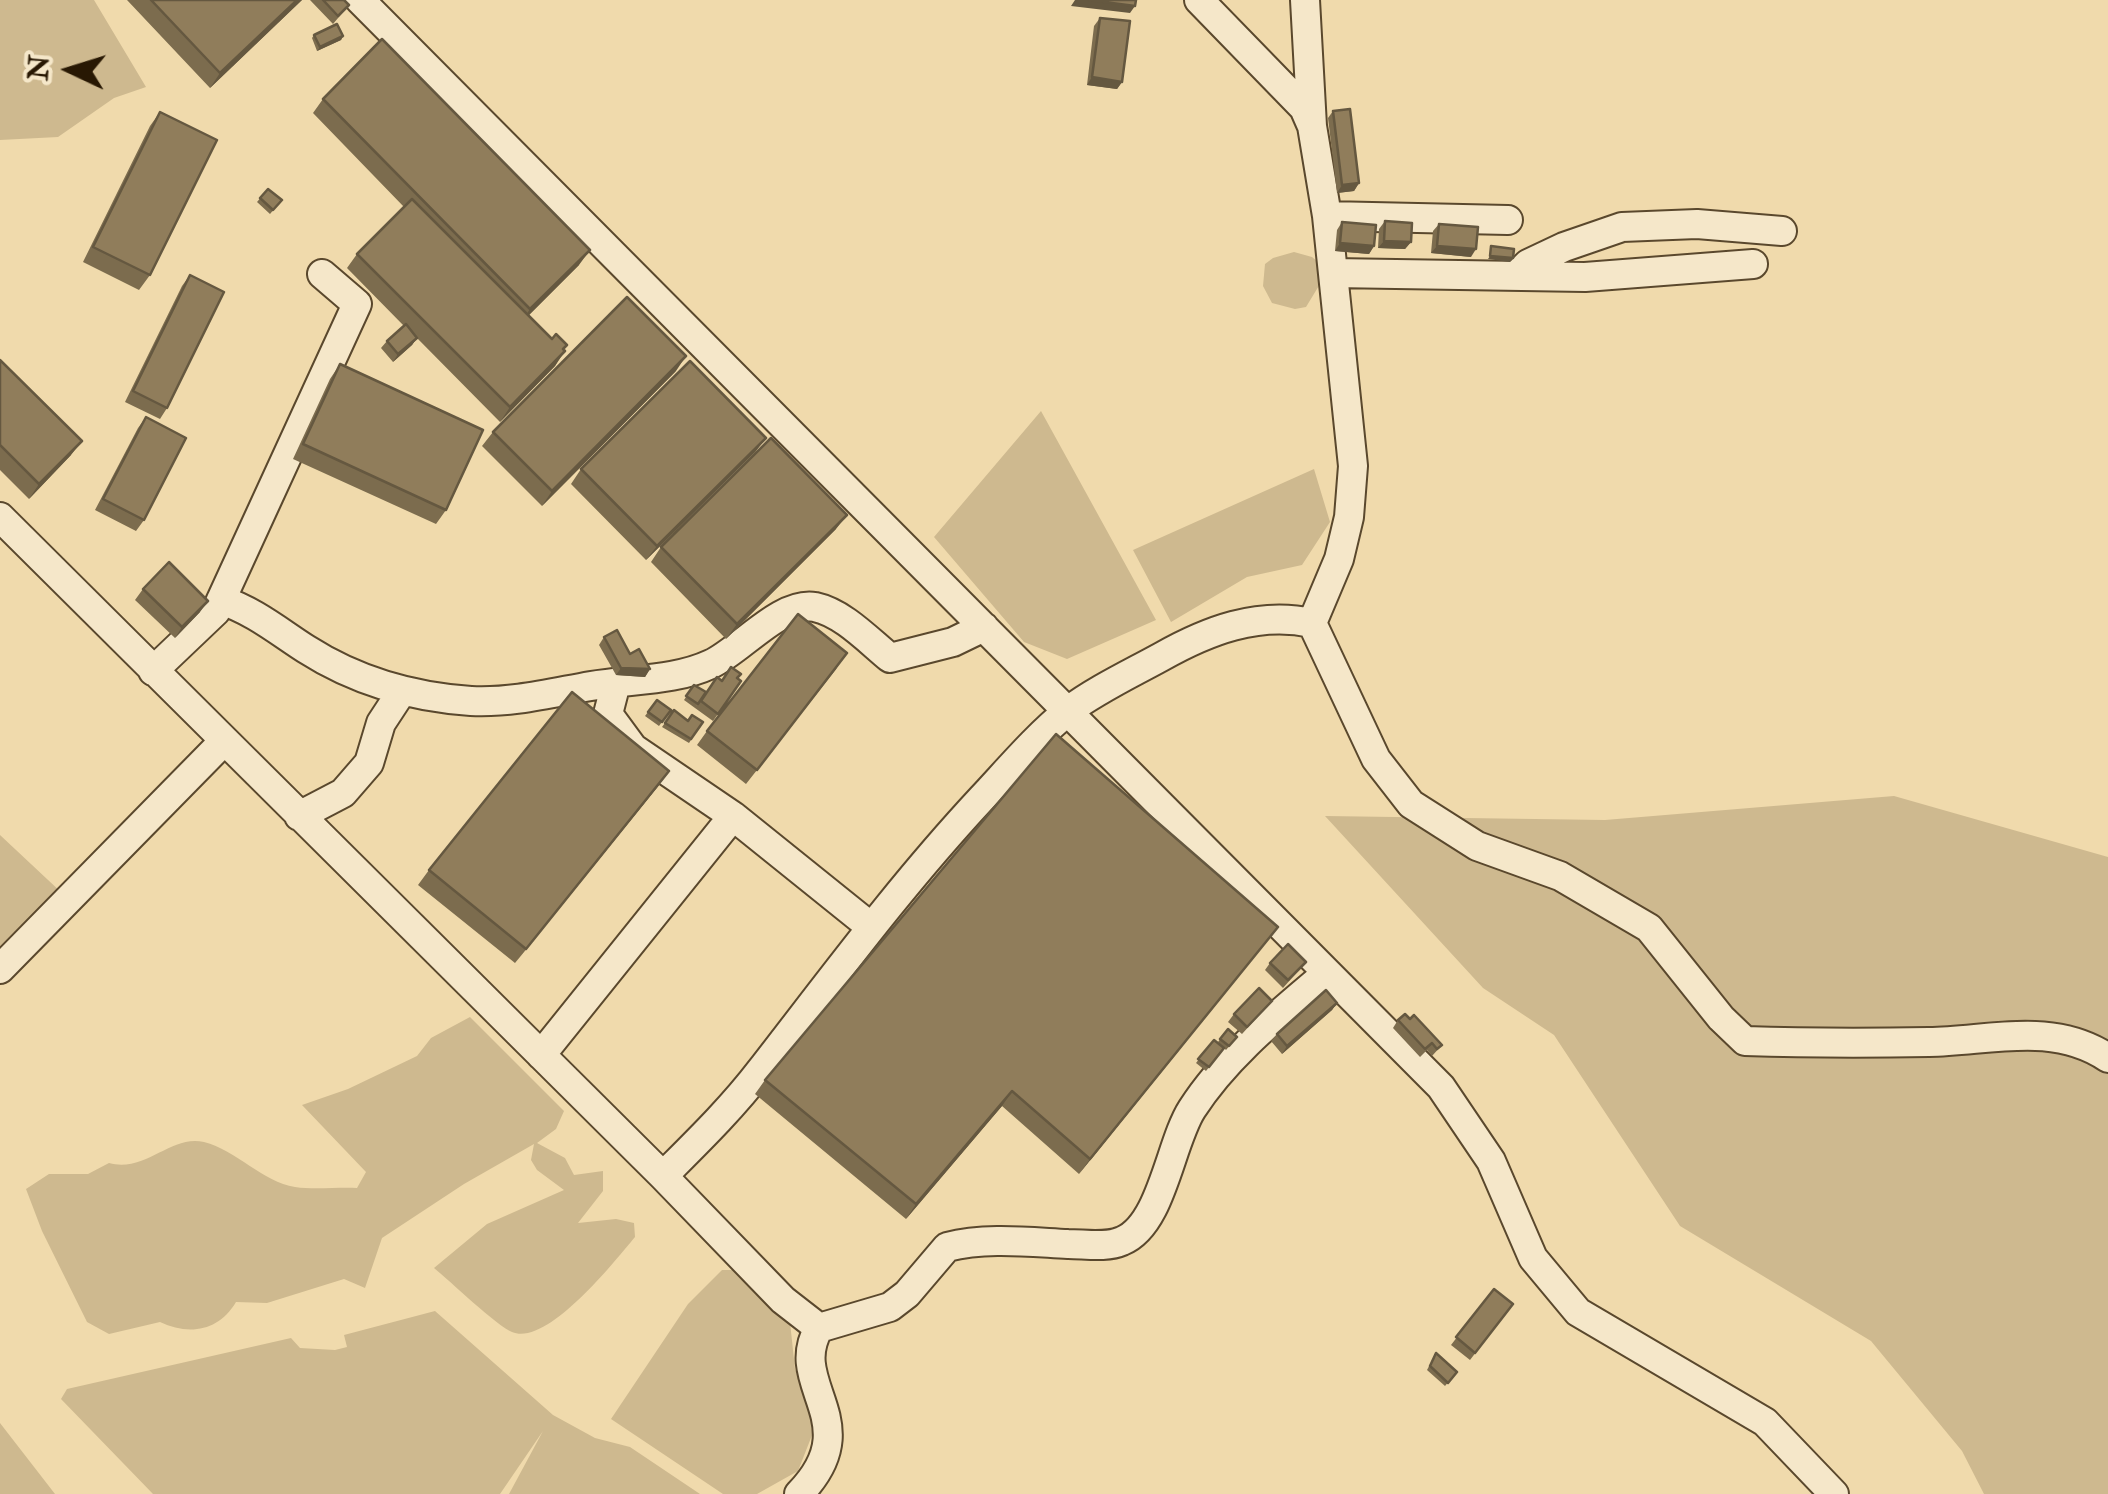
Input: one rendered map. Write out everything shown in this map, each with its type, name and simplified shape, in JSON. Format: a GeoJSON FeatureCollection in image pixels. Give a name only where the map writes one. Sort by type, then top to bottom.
{"type":"FeatureCollection","features":[{"type":"Feature","properties":{"kind":"street"},"geometry":{"type":"LineString","coordinates":[[360,0],[1440,1088],[1492,1161],[1532,1258],[1578,1312],[1765,1422],[1834,1494]]}},
{"type":"Feature","properties":{"kind":"street"},"geometry":{"type":"LineString","coordinates":[[1199,0],[1304,108],[1312,126]]}},
{"type":"Feature","properties":{"kind":"street"},"geometry":{"type":"LineString","coordinates":[[1305,0],[1312,126],[1328,216],[1353,466],[1349,518],[1339,559],[1312,622],[1376,760],[1410,804],[1477,846],[1560,876],[1649,928],[1744,1041],[1936,1042],[2019,1033],[2087,1044],[2108,1058]]}},
{"type":"Feature","properties":{"kind":"street"},"geometry":{"type":"LineString","coordinates":[[1328,216],[1508,220]]}},
{"type":"Feature","properties":{"kind":"street"},"geometry":{"type":"LineString","coordinates":[[1516,276],[1528,264],[1622,227],[1697,224],[1782,230]]}},
{"type":"Feature","properties":{"kind":"street"},"geometry":{"type":"LineString","coordinates":[[1333,273],[1585,277],[1753,264]]}},
{"type":"Feature","properties":{"kind":"street"},"geometry":{"type":"LineString","coordinates":[[154,672],[216,611],[358,304],[322,274]]}},
{"type":"Feature","properties":{"kind":"street"},"geometry":{"type":"LineString","coordinates":[[0,517],[783,1300],[819,1328]]}},
{"type":"Feature","properties":{"kind":"street"},"geometry":{"type":"LineString","coordinates":[[221,600],[266,620],[305,649],[352,676],[402,691],[473,701],[534,698],[653,679],[710,665],[786,611],[813,606],[839,617],[890,658],[953,642],[984,627]]}},
{"type":"Feature","properties":{"kind":"street"},"geometry":{"type":"LineString","coordinates":[[663,1176],[713,1127],[760,1072],[937,846],[1069,711],[1196,638],[1241,623],[1288,617],[1312,622]]}},
{"type":"Feature","properties":{"kind":"street"},"geometry":{"type":"LineString","coordinates":[[616,683],[608,714],[633,748],[733,816],[871,927]]}},
{"type":"Feature","properties":{"kind":"street"},"geometry":{"type":"LineString","coordinates":[[299,816],[343,793],[369,764],[381,723],[402,691]]}},
{"type":"Feature","properties":{"kind":"street"},"geometry":{"type":"LineString","coordinates":[[0,969],[224,742]]}},
{"type":"Feature","properties":{"kind":"street"},"geometry":{"type":"LineString","coordinates":[[541,1054],[733,816]]}},
{"type":"Feature","properties":{"kind":"street"},"geometry":{"type":"LineString","coordinates":[[799,1494],[825,1459],[830,1426],[809,1355],[819,1328],[890,1307],[907,1294],[947,1247],[986,1241],[1100,1245],[1123,1241],[1144,1222],[1190,1111],[1268,1023],[1326,974]]}},
{"type":"Feature","properties":{"kind":"shaded area"},"geometry":{"type":"Polygon","coordinates":[[[0,0],[94,0],[146,87],[114,98],[58,137],[0,140],[0,0]]]}},
{"type":"Feature","properties":{"kind":"shaded area"},"geometry":{"type":"Polygon","coordinates":[[[1294,252],[1318,262],[1320,284],[1306,307],[1295,309],[1272,303],[1263,286],[1265,264],[1294,252]]]}},
{"type":"Feature","properties":{"kind":"shaded area"},"geometry":{"type":"Polygon","coordinates":[[[1041,411],[1156,620],[1067,659],[1024,642],[934,537],[1041,411]]]}},
{"type":"Feature","properties":{"kind":"shaded area"},"geometry":{"type":"Polygon","coordinates":[[[1314,469],[1330,522],[1302,565],[1247,577],[1171,622],[1133,550],[1314,469]]]}},
{"type":"Feature","properties":{"kind":"shaded area"},"geometry":{"type":"Polygon","coordinates":[[[1894,796],[2108,857],[2108,1494],[1984,1494],[1962,1451],[1871,1341],[1680,1226],[1554,1035],[1483,988],[1325,816],[1605,820],[1894,796]]]}},
{"type":"Feature","properties":{"kind":"shaded area"},"geometry":{"type":"Polygon","coordinates":[[[0,835],[63,894],[0,952],[0,835]]]}},
{"type":"Feature","properties":{"kind":"shaded area"},"geometry":{"type":"Polygon","coordinates":[[[470,1017],[564,1111],[556,1129],[537,1143],[565,1158],[574,1175],[603,1171],[603,1191],[578,1223],[616,1219],[634,1223],[635,1237],[561,1315],[526,1333],[512,1332],[434,1268],[487,1224],[564,1190],[537,1170],[531,1160],[534,1144],[382,1238],[365,1288],[344,1279],[267,1303],[236,1302],[221,1319],[202,1328],[182,1329],[160,1322],[109,1334],[87,1322],[26,1189],[49,1174],[88,1174],[109,1163],[135,1163],[192,1141],[216,1146],[283,1184],[357,1188],[366,1172],[302,1105],[348,1089],[417,1056],[431,1038],[470,1017]]]}},
{"type":"Feature","properties":{"kind":"shaded area"},"geometry":{"type":"Polygon","coordinates":[[[722,1270],[738,1270],[790,1322],[795,1369],[816,1425],[798,1471],[757,1494],[723,1494],[611,1419],[688,1304],[722,1270]]]}},
{"type":"Feature","properties":{"kind":"shaded area"},"geometry":{"type":"Polygon","coordinates":[[[435,1311],[553,1415],[595,1438],[630,1447],[700,1494],[509,1494],[543,1431],[500,1494],[153,1494],[61,1399],[67,1389],[291,1338],[300,1348],[335,1350],[347,1347],[344,1335],[435,1311]]]}},
{"type":"Feature","properties":{"kind":"shaded area"},"geometry":{"type":"Polygon","coordinates":[[[0,1423],[55,1494],[0,1494],[0,1423]]]}},
{"type":"Feature","properties":{"kind":"building"},"geometry":{"type":"Polygon","coordinates":[[[151,0],[297,0],[220,73],[151,0]]]}},
{"type":"Feature","properties":{"kind":"building"},"geometry":{"type":"Polygon","coordinates":[[[323,0],[344,0],[349,5],[338,16],[323,0]]]}},
{"type":"Feature","properties":{"kind":"building"},"geometry":{"type":"Polygon","coordinates":[[[1089,0],[1136,0],[1135,6],[1089,0]]]}},
{"type":"Feature","properties":{"kind":"building"},"geometry":{"type":"Polygon","coordinates":[[[1100,18],[1130,21],[1122,82],[1092,77],[1100,18]]]}},
{"type":"Feature","properties":{"kind":"building"},"geometry":{"type":"Polygon","coordinates":[[[337,24],[343,36],[320,47],[314,35],[337,24]]]}},
{"type":"Feature","properties":{"kind":"building"},"geometry":{"type":"Polygon","coordinates":[[[382,39],[590,250],[530,309],[323,99],[382,39]]]}},
{"type":"Feature","properties":{"kind":"building"},"geometry":{"type":"Polygon","coordinates":[[[1350,109],[1359,183],[1342,185],[1333,111],[1350,109]]]}},
{"type":"Feature","properties":{"kind":"building"},"geometry":{"type":"Polygon","coordinates":[[[160,112],[217,140],[150,275],[93,247],[160,112]]]}},
{"type":"Feature","properties":{"kind":"building"},"geometry":{"type":"Polygon","coordinates":[[[268,189],[282,200],[273,210],[260,198],[268,189]]]}},
{"type":"Feature","properties":{"kind":"building"},"geometry":{"type":"Polygon","coordinates":[[[412,199],[552,339],[556,334],[567,345],[510,407],[357,254],[412,199]]]}},
{"type":"Feature","properties":{"kind":"building"},"geometry":{"type":"Polygon","coordinates":[[[1385,221],[1412,223],[1411,242],[1384,241],[1385,221]]]}},
{"type":"Feature","properties":{"kind":"building"},"geometry":{"type":"Polygon","coordinates":[[[1342,222],[1376,225],[1374,246],[1340,243],[1342,222]]]}},
{"type":"Feature","properties":{"kind":"building"},"geometry":{"type":"Polygon","coordinates":[[[1439,224],[1478,227],[1476,249],[1437,246],[1439,224]]]}},
{"type":"Feature","properties":{"kind":"building"},"geometry":{"type":"Polygon","coordinates":[[[1491,246],[1514,249],[1513,258],[1490,256],[1491,246]]]}},
{"type":"Feature","properties":{"kind":"building"},"geometry":{"type":"Polygon","coordinates":[[[190,275],[224,292],[167,408],[133,391],[190,275]]]}},
{"type":"Feature","properties":{"kind":"building"},"geometry":{"type":"Polygon","coordinates":[[[627,297],[686,356],[552,491],[493,432],[627,297]]]}},
{"type":"Feature","properties":{"kind":"building"},"geometry":{"type":"Polygon","coordinates":[[[406,324],[417,338],[398,354],[387,341],[406,324]]]}},
{"type":"Feature","properties":{"kind":"building"},"geometry":{"type":"Polygon","coordinates":[[[0,360],[82,441],[39,484],[0,445],[0,360]]]}},
{"type":"Feature","properties":{"kind":"building"},"geometry":{"type":"Polygon","coordinates":[[[690,361],[766,438],[657,546],[581,469],[690,361]]]}},
{"type":"Feature","properties":{"kind":"building"},"geometry":{"type":"Polygon","coordinates":[[[340,364],[483,430],[446,510],[303,444],[340,364]]]}},
{"type":"Feature","properties":{"kind":"building"},"geometry":{"type":"Polygon","coordinates":[[[146,417],[186,438],[144,520],[103,499],[146,417]]]}},
{"type":"Feature","properties":{"kind":"building"},"geometry":{"type":"Polygon","coordinates":[[[771,438],[847,515],[737,624],[661,547],[771,438]]]}},
{"type":"Feature","properties":{"kind":"building"},"geometry":{"type":"Polygon","coordinates":[[[169,562],[208,601],[182,627],[143,589],[169,562]]]}},
{"type":"Feature","properties":{"kind":"building"},"geometry":{"type":"Polygon","coordinates":[[[798,614],[847,653],[757,770],[707,731],[798,614]]]}},
{"type":"Feature","properties":{"kind":"building"},"geometry":{"type":"Polygon","coordinates":[[[617,630],[630,654],[639,649],[650,669],[621,668],[604,637],[617,630]]]}},
{"type":"Feature","properties":{"kind":"building"},"geometry":{"type":"Polygon","coordinates":[[[731,667],[741,674],[737,678],[741,681],[718,714],[701,701],[717,677],[722,681],[731,667]]]}},
{"type":"Feature","properties":{"kind":"building"},"geometry":{"type":"Polygon","coordinates":[[[694,685],[706,692],[698,704],[686,696],[694,685]]]}},
{"type":"Feature","properties":{"kind":"building"},"geometry":{"type":"Polygon","coordinates":[[[572,692],[669,771],[526,949],[429,870],[572,692]]]}},
{"type":"Feature","properties":{"kind":"building"},"geometry":{"type":"Polygon","coordinates":[[[657,700],[671,710],[662,722],[648,712],[657,700]]]}},
{"type":"Feature","properties":{"kind":"building"},"geometry":{"type":"Polygon","coordinates":[[[674,710],[688,721],[692,715],[703,722],[691,739],[665,723],[674,710]]]}},
{"type":"Feature","properties":{"kind":"building"},"geometry":{"type":"Polygon","coordinates":[[[1056,734],[1278,927],[1090,1159],[1012,1091],[916,1204],[765,1080],[1056,734]]]}},
{"type":"Feature","properties":{"kind":"building"},"geometry":{"type":"Polygon","coordinates":[[[1288,944],[1306,962],[1288,980],[1270,963],[1288,944]]]}},
{"type":"Feature","properties":{"kind":"building"},"geometry":{"type":"Polygon","coordinates":[[[1259,988],[1272,1001],[1247,1027],[1234,1014],[1259,988]]]}},
{"type":"Feature","properties":{"kind":"building"},"geometry":{"type":"Polygon","coordinates":[[[1326,990],[1337,1003],[1287,1046],[1277,1034],[1326,990]]]}},
{"type":"Feature","properties":{"kind":"building"},"geometry":{"type":"Polygon","coordinates":[[[1405,1014],[1410,1019],[1414,1015],[1442,1045],[1437,1049],[1432,1043],[1425,1049],[1398,1020],[1405,1014]]]}},
{"type":"Feature","properties":{"kind":"building"},"geometry":{"type":"Polygon","coordinates":[[[1228,1029],[1237,1037],[1229,1046],[1220,1039],[1228,1029]]]}},
{"type":"Feature","properties":{"kind":"building"},"geometry":{"type":"Polygon","coordinates":[[[1214,1040],[1224,1048],[1209,1067],[1198,1059],[1214,1040]]]}},
{"type":"Feature","properties":{"kind":"building"},"geometry":{"type":"Polygon","coordinates":[[[1494,1289],[1513,1304],[1475,1353],[1456,1337],[1494,1289]]]}},
{"type":"Feature","properties":{"kind":"building"},"geometry":{"type":"Polygon","coordinates":[[[1436,1353],[1457,1372],[1448,1383],[1430,1366],[1436,1353]]]}}]}
